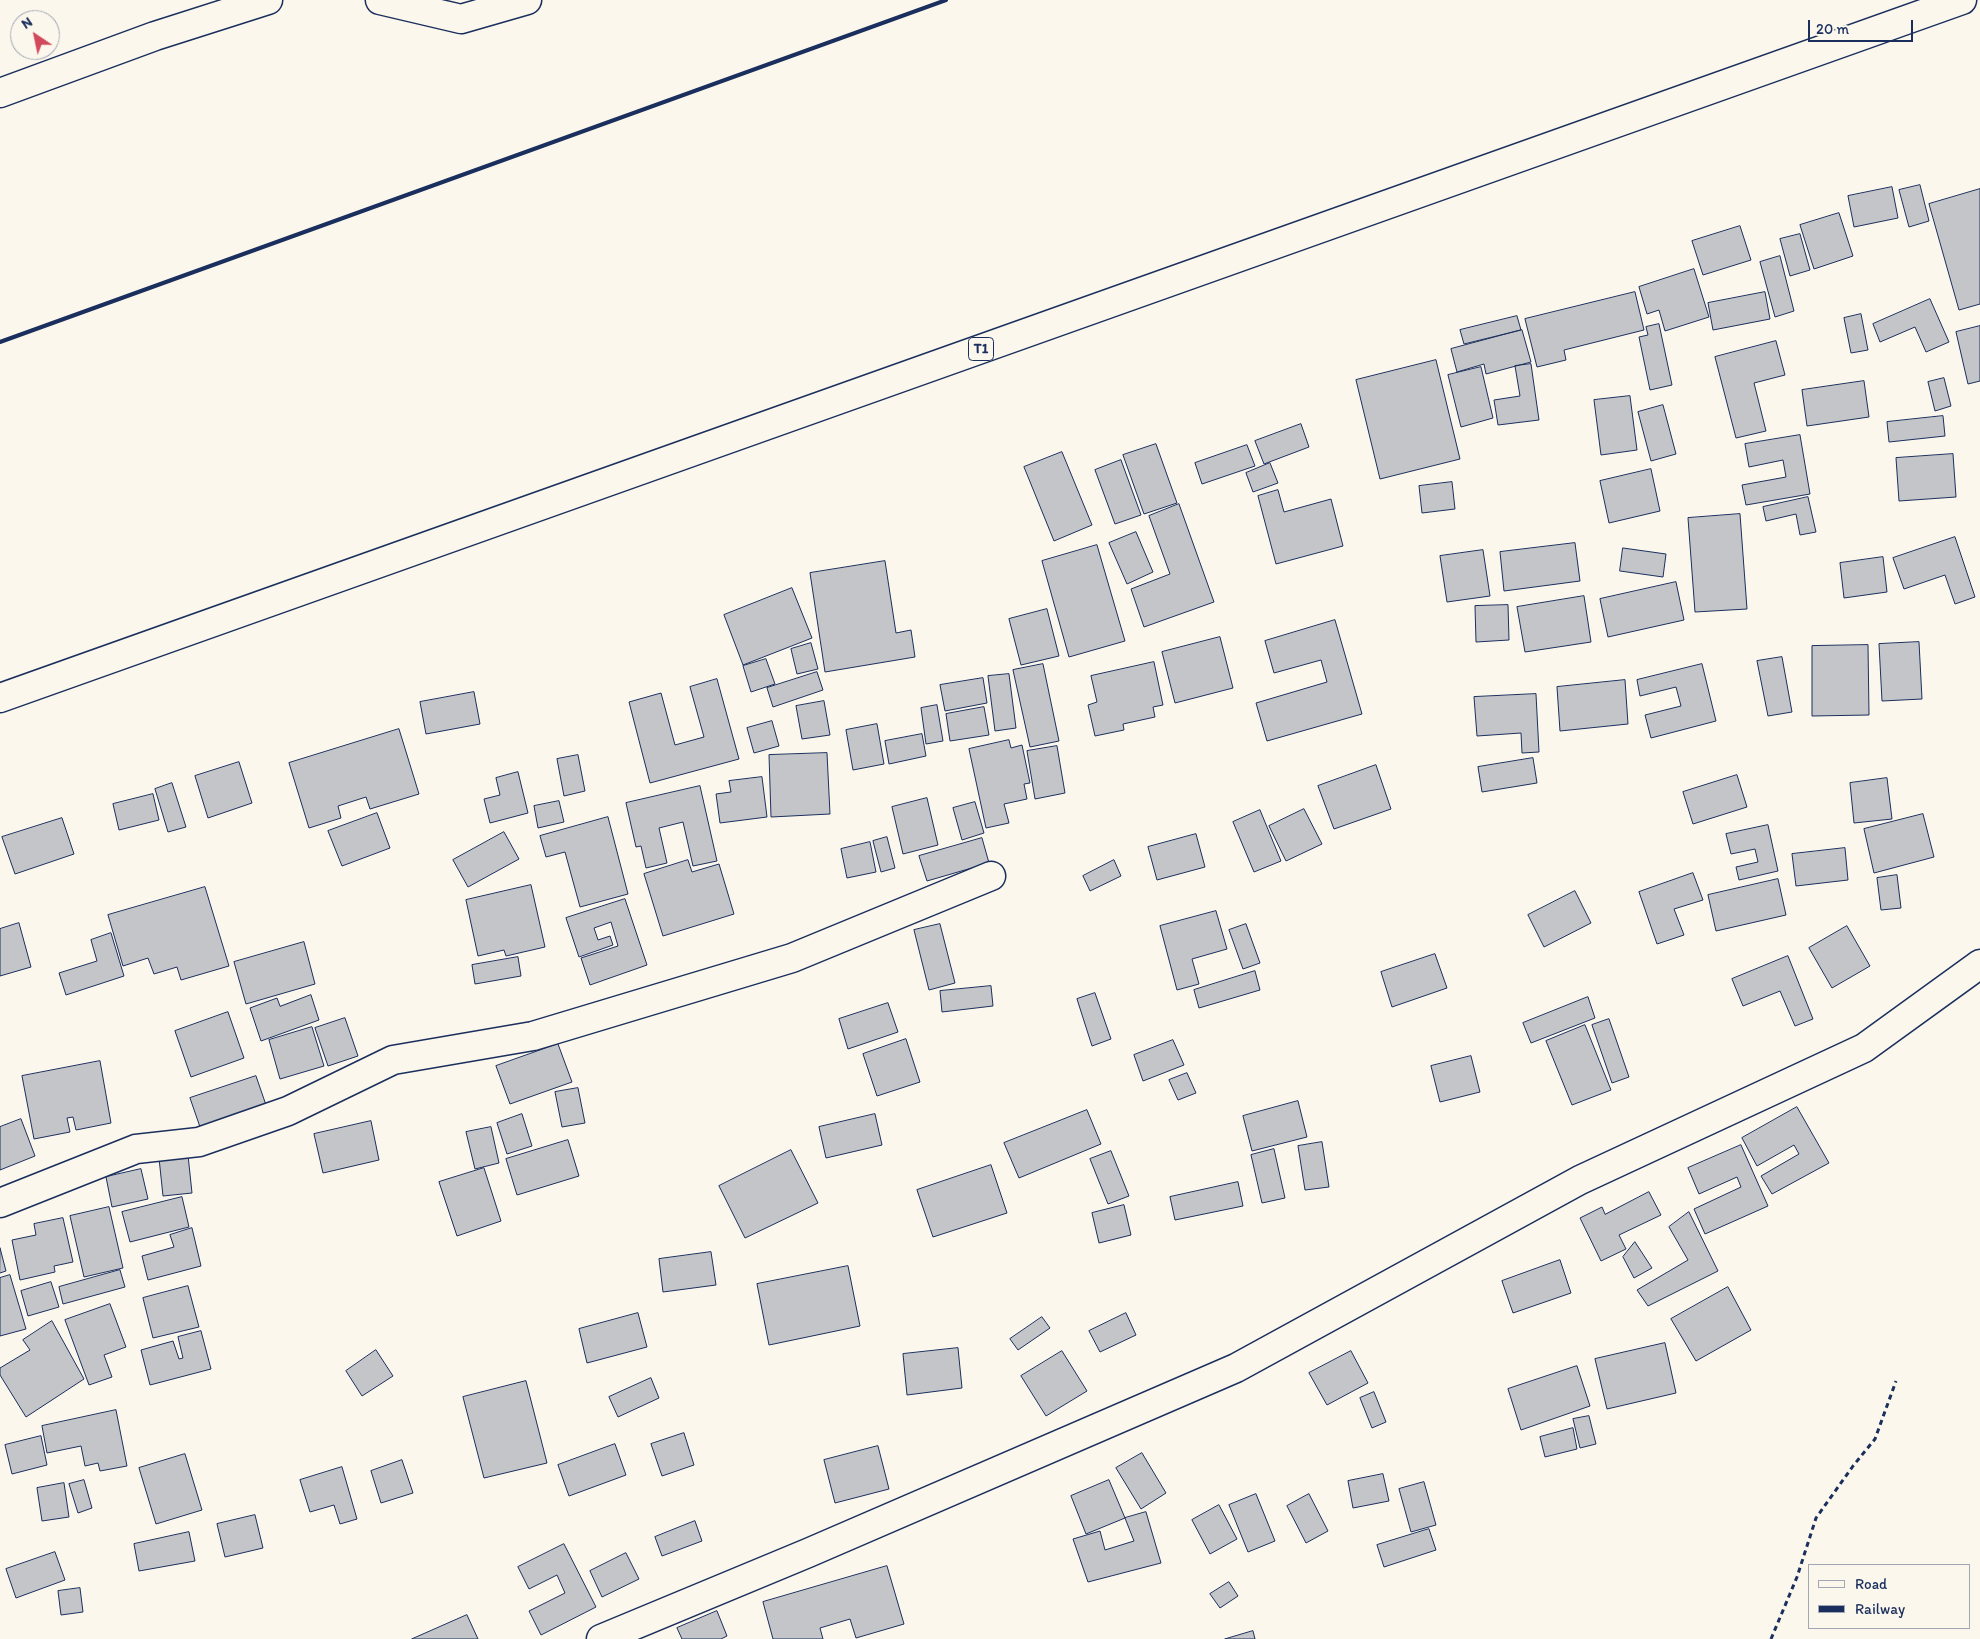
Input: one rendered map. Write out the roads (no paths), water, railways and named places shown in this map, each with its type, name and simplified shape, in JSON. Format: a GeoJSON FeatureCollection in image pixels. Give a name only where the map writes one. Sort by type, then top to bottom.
{"type":"FeatureCollection","features":[{"type":"Feature","properties":{"kind":"main road"},"geometry":{"type":"LineString","coordinates":[[0,93],[155,36],[268,0]]}},
{"type":"Feature","properties":{"kind":"main road"},"geometry":{"type":"LineString","coordinates":[[380,0],[461,19],[527,0]]}},
{"type":"Feature","properties":{"kind":"main road","name":"T1"},"geometry":{"type":"LineString","coordinates":[[0,698],[1962,0]]}},
{"type":"Feature","properties":{"kind":"main road"},"geometry":{"type":"LineString","coordinates":[[0,1202],[136,1149],[200,1142],[288,1111],[393,1060],[533,1036],[792,958],[991,876]]}},
{"type":"Feature","properties":{"kind":"main road"},"geometry":{"type":"LineString","coordinates":[[602,1639],[817,1549],[1236,1368],[1580,1180],[1864,1048],[1980,964]]}},
{"type":"Feature","properties":{"kind":"railway"},"geometry":{"type":"LineString","coordinates":[[0,342],[946,0]]}}]}
